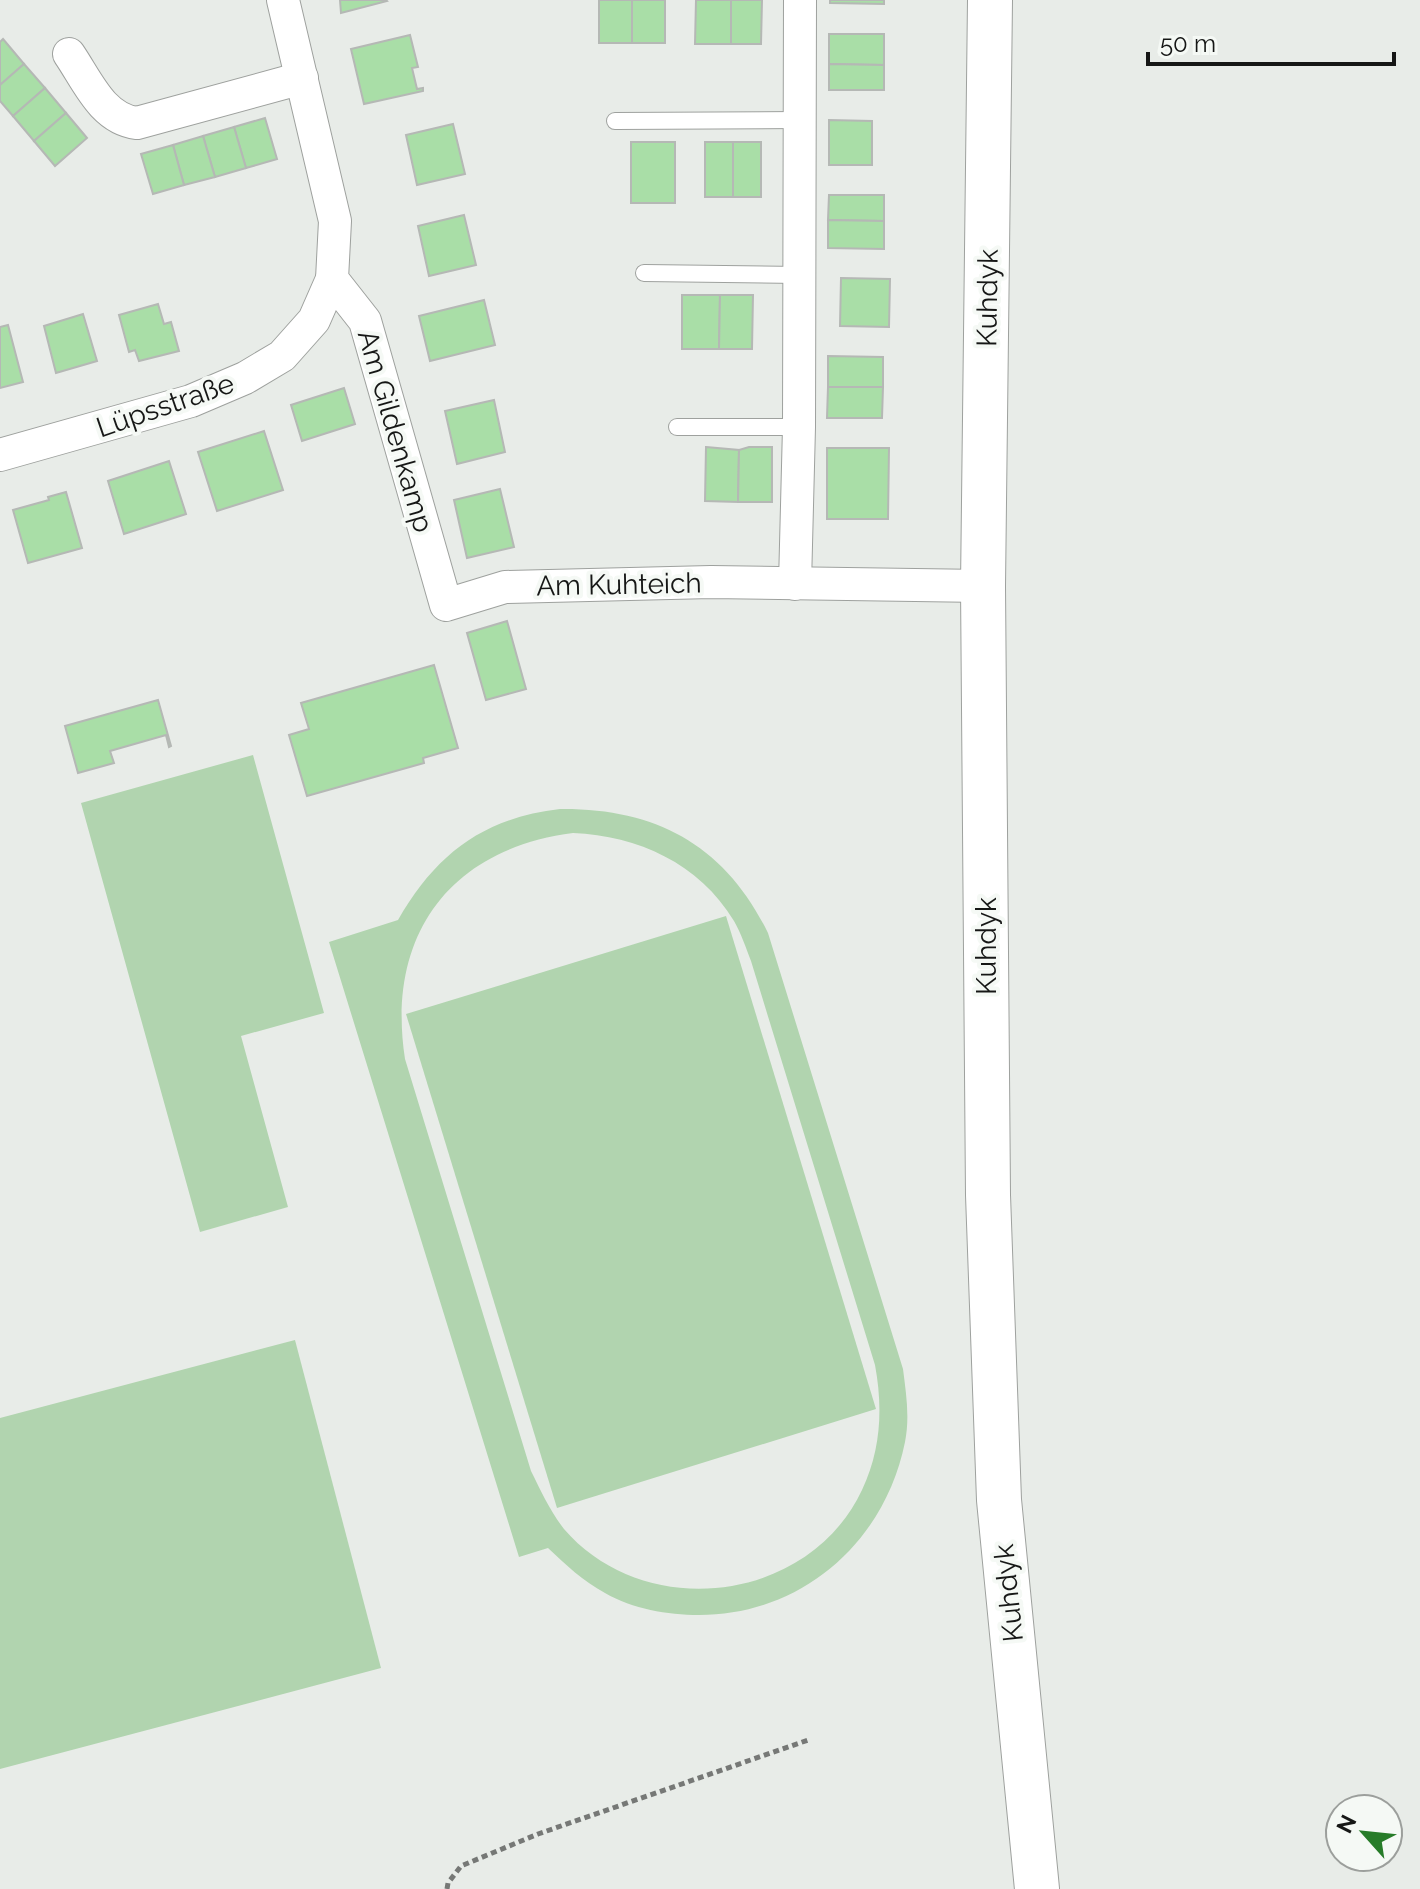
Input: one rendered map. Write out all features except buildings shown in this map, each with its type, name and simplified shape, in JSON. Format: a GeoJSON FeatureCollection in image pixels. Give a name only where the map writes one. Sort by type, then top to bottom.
{"type":"FeatureCollection","features":[{"type":"Feature","properties":{"kind":"main road","name":"Kuhdyk"},"geometry":{"type":"LineString","coordinates":[[990,0],[983,586],[988,1195],[999,1500],[1037,1889]]}},
{"type":"Feature","properties":{"kind":"street"},"geometry":{"type":"LineString","coordinates":[[283,0],[335,221],[332,279]]}},
{"type":"Feature","properties":{"kind":"street"},"geometry":{"type":"LineString","coordinates":[[795,584],[799,427],[800,0]]}},
{"type":"Feature","properties":{"kind":"street"},"geometry":{"type":"LineString","coordinates":[[69,54],[109,113],[122,121],[137,123],[302,78]]}},
{"type":"Feature","properties":{"kind":"street","name":"Lüpsstraße"},"geometry":{"type":"LineString","coordinates":[[0,455],[191,401],[245,378],[282,356],[314,320],[332,279]]}},
{"type":"Feature","properties":{"kind":"street","name":"Am Gildenkamp"},"geometry":{"type":"LineString","coordinates":[[332,279],[365,321],[446,605]]}},
{"type":"Feature","properties":{"kind":"street","name":"Am Kuhteich"},"geometry":{"type":"LineString","coordinates":[[446,605],[505,587],[711,591],[795,584],[983,586]]}},
{"type":"Feature","properties":{"kind":"lane"},"geometry":{"type":"LineString","coordinates":[[615,121],[799,120]]}},
{"type":"Feature","properties":{"kind":"lane"},"geometry":{"type":"LineString","coordinates":[[644,273],[799,275]]}},
{"type":"Feature","properties":{"kind":"lane"},"geometry":{"type":"LineString","coordinates":[[677,427],[799,427]]}},
{"type":"Feature","properties":{"kind":"path"},"geometry":{"type":"LineString","coordinates":[[447,1889],[461,1866],[538,1834],[811,1739]]}},
{"type":"Feature","properties":{"kind":"green space"},"geometry":{"type":"Polygon","coordinates":[[[253,755],[324,1013],[241,1036],[288,1207],[200,1232],[81,803],[253,755]]]}},
{"type":"Feature","properties":{"kind":"green space"},"geometry":{"type":"Polygon","coordinates":[[[560,809],[595,810],[657,825],[709,855],[731,876],[751,902],[768,933],[903,1369],[907,1414],[905,1442],[895,1478],[879,1511],[858,1541],[833,1566],[804,1587],[772,1602],[737,1612],[675,1614],[639,1607],[605,1593],[568,1567],[548,1548],[519,1557],[329,942],[398,920],[429,876],[464,843],[508,821],[560,809]],[[573,833],[529,842],[492,858],[460,879],[435,906],[417,938],[406,974],[402,1015],[405,1059],[531,1471],[554,1515],[564,1529],[598,1559],[637,1578],[680,1588],[724,1587],[766,1577],[804,1557],[837,1528],[862,1490],[877,1444],[879,1397],[875,1365],[751,961],[737,926],[720,901],[685,868],[643,847],[597,835],[573,833]]]}},
{"type":"Feature","properties":{"kind":"green space"},"geometry":{"type":"Polygon","coordinates":[[[726,916],[876,1409],[557,1508],[406,1014],[726,916]]]}},
{"type":"Feature","properties":{"kind":"green space"},"geometry":{"type":"Polygon","coordinates":[[[295,1340],[381,1668],[0,1769],[0,1418],[295,1340]]]}}]}
